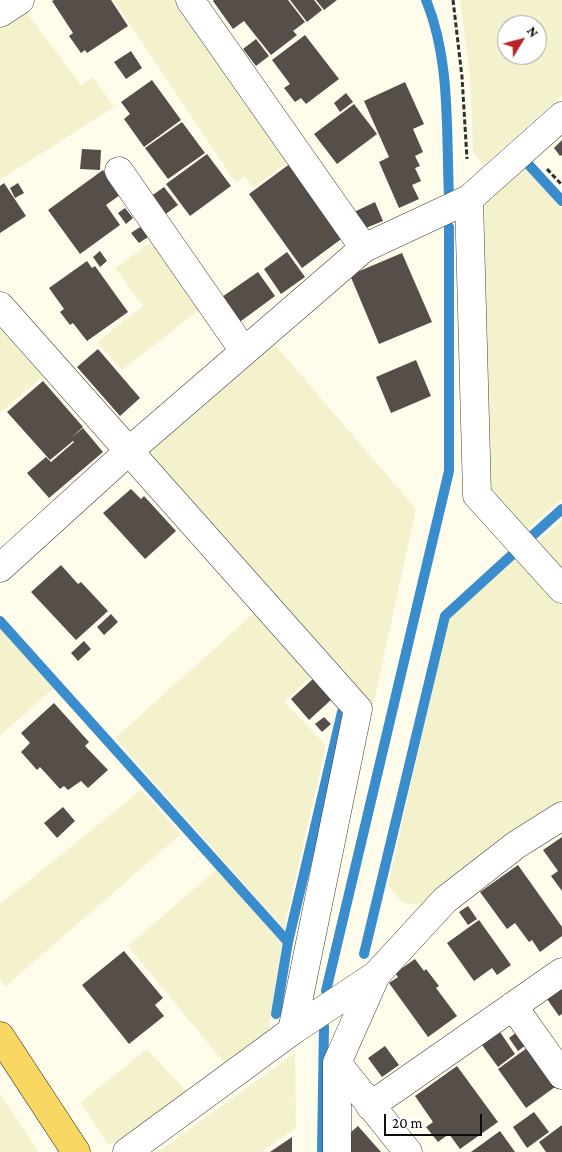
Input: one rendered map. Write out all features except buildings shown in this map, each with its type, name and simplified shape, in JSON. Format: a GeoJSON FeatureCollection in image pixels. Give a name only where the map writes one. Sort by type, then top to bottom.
{"type":"FeatureCollection","features":[{"type":"Feature","properties":{"kind":"main road"},"geometry":{"type":"LineString","coordinates":[[0,1036],[76,1152]]}},
{"type":"Feature","properties":{"kind":"street"},"geometry":{"type":"LineString","coordinates":[[0,13],[20,0]]}},
{"type":"Feature","properties":{"kind":"street"},"geometry":{"type":"LineString","coordinates":[[190,0],[364,248]]}},
{"type":"Feature","properties":{"kind":"street"},"geometry":{"type":"LineString","coordinates":[[0,568],[129,451],[364,248],[469,199],[562,116]]}},
{"type":"Feature","properties":{"kind":"street"},"geometry":{"type":"LineString","coordinates":[[119,171],[244,351]]}},
{"type":"Feature","properties":{"kind":"street"},"geometry":{"type":"LineString","coordinates":[[469,199],[477,495],[562,589]]}},
{"type":"Feature","properties":{"kind":"street"},"geometry":{"type":"LineString","coordinates":[[0,306],[358,709],[292,1031]]}},
{"type":"Feature","properties":{"kind":"street"},"geometry":{"type":"LineString","coordinates":[[127,1152],[292,1031],[376,975],[445,900],[516,845],[562,816]]}},
{"type":"Feature","properties":{"kind":"street"},"geometry":{"type":"LineString","coordinates":[[370,1106],[562,972]]}},
{"type":"Feature","properties":{"kind":"street"},"geometry":{"type":"LineString","coordinates":[[337,1152],[337,1063],[376,975]]}},
{"type":"Feature","properties":{"kind":"street"},"geometry":{"type":"LineString","coordinates":[[513,1006],[562,1076]]}},
{"type":"Feature","properties":{"kind":"street"},"geometry":{"type":"LineString","coordinates":[[337,1063],[408,1152]]}},
{"type":"Feature","properties":{"kind":"path"},"geometry":{"type":"LineString","coordinates":[[453,0],[462,77],[469,199]]}},
{"type":"Feature","properties":{"kind":"shaded area"},"geometry":{"type":"Polygon","coordinates":[[[114,0],[181,0],[296,156],[253,188],[245,176],[236,183],[114,0]]]}},
{"type":"Feature","properties":{"kind":"shaded area"},"geometry":{"type":"Polygon","coordinates":[[[460,0],[562,0],[562,95],[484,165],[473,152],[470,76],[460,0]]]}},
{"type":"Feature","properties":{"kind":"shaded area"},"geometry":{"type":"Polygon","coordinates":[[[26,12],[81,85],[93,77],[114,107],[0,180],[0,29],[26,12]]]}},
{"type":"Feature","properties":{"kind":"shaded area"},"geometry":{"type":"Polygon","coordinates":[[[523,166],[562,209],[562,499],[525,531],[487,489],[484,197],[523,166]]]}},
{"type":"Feature","properties":{"kind":"shaded area"},"geometry":{"type":"Polygon","coordinates":[[[153,241],[199,310],[122,370],[97,342],[143,306],[115,268],[153,241]]]}},
{"type":"Feature","properties":{"kind":"shaded area"},"geometry":{"type":"Polygon","coordinates":[[[0,328],[43,376],[0,413],[0,328]]]}},
{"type":"Feature","properties":{"kind":"shaded area"},"geometry":{"type":"Polygon","coordinates":[[[271,340],[416,509],[373,706],[153,459],[154,443],[271,340]]]}},
{"type":"Feature","properties":{"kind":"shaded area"},"geometry":{"type":"Polygon","coordinates":[[[562,520],[562,571],[537,543],[562,520]]]}},
{"type":"Feature","properties":{"kind":"shaded area"},"geometry":{"type":"Polygon","coordinates":[[[517,556],[562,606],[562,801],[512,833],[423,905],[403,903],[388,885],[449,617],[517,556]]]}},
{"type":"Feature","properties":{"kind":"shaded area"},"geometry":{"type":"Polygon","coordinates":[[[255,612],[312,676],[284,702],[326,745],[284,929],[115,738],[255,612]]]}},
{"type":"Feature","properties":{"kind":"shaded area"},"geometry":{"type":"Polygon","coordinates":[[[0,625],[55,687],[0,736],[0,625]]]}},
{"type":"Feature","properties":{"kind":"shaded area"},"geometry":{"type":"Polygon","coordinates":[[[141,790],[181,834],[5,987],[0,979],[0,904],[141,790]]]}},
{"type":"Feature","properties":{"kind":"shaded area"},"geometry":{"type":"Polygon","coordinates":[[[217,869],[282,943],[268,1033],[225,1064],[128,946],[217,869]]]}},
{"type":"Feature","properties":{"kind":"shaded area"},"geometry":{"type":"Polygon","coordinates":[[[147,1049],[187,1092],[117,1143],[107,1144],[81,1102],[147,1049]]]}},
{"type":"Feature","properties":{"kind":"shaded area"},"geometry":{"type":"Polygon","coordinates":[[[295,1053],[296,1128],[261,1152],[158,1152],[295,1053]]]}},
{"type":"Feature","properties":{"kind":"shaded area"},"geometry":{"type":"Polygon","coordinates":[[[0,1093],[39,1152],[0,1152],[0,1093]]]}},
{"type":"Feature","properties":{"kind":"waterway"},"geometry":{"type":"LineString","coordinates":[[426,0],[440,47],[446,96],[449,196]]}},
{"type":"Feature","properties":{"kind":"waterway"},"geometry":{"type":"LineString","coordinates":[[529,165],[562,201]]}},
{"type":"Feature","properties":{"kind":"waterway"},"geometry":{"type":"LineString","coordinates":[[326,991],[449,471],[449,227]]}},
{"type":"Feature","properties":{"kind":"waterway"},"geometry":{"type":"LineString","coordinates":[[533,535],[562,509]]}},
{"type":"Feature","properties":{"kind":"waterway"},"geometry":{"type":"LineString","coordinates":[[364,954],[445,616],[514,553]]}},
{"type":"Feature","properties":{"kind":"waterway"},"geometry":{"type":"LineString","coordinates":[[0,621],[288,942]]}},
{"type":"Feature","properties":{"kind":"waterway"},"geometry":{"type":"LineString","coordinates":[[276,1014],[288,942],[342,712]]}},
{"type":"Feature","properties":{"kind":"waterway"},"geometry":{"type":"LineString","coordinates":[[322,1152],[324,1026]]}}]}
